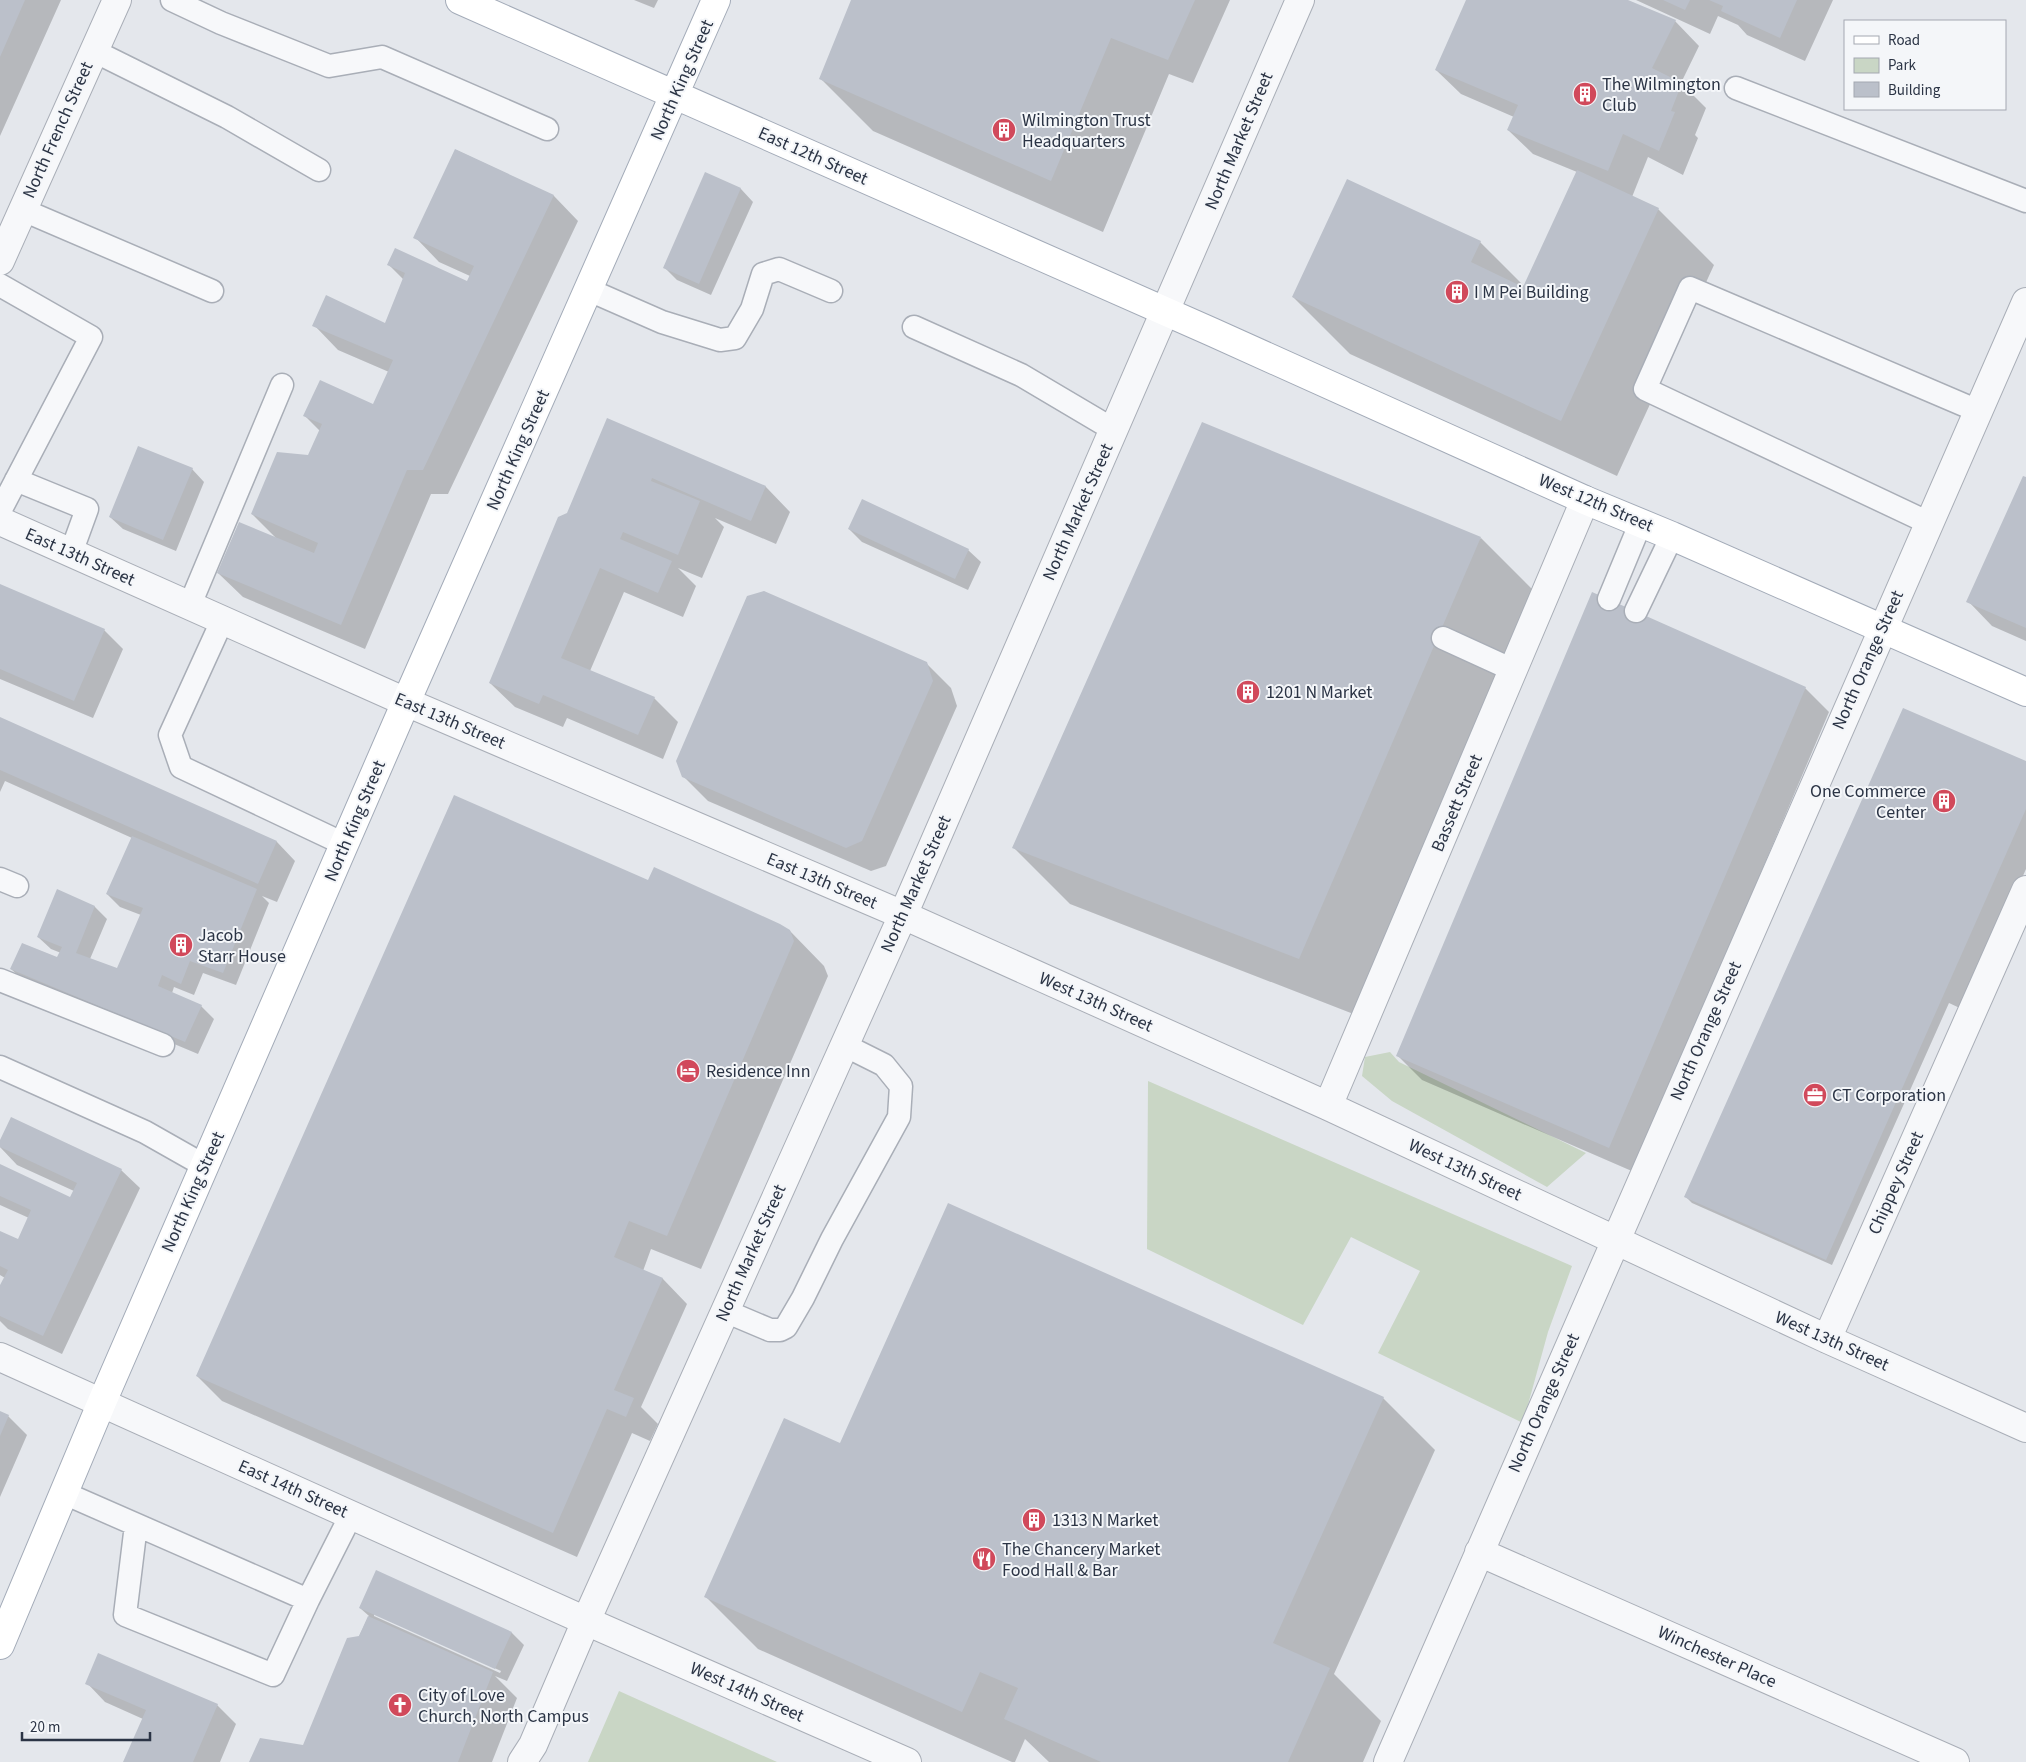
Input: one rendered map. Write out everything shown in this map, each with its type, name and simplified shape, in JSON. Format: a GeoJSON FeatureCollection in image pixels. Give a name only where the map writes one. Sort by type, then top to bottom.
{"type":"FeatureCollection","features":[{"type":"Feature","properties":{"kind":"main road","name":"East 12th Street"},"geometry":{"type":"LineString","coordinates":[[460,0],[1166,312]]}},
{"type":"Feature","properties":{"kind":"main road","name":"North King Street"},"geometry":{"type":"LineString","coordinates":[[0,1644],[102,1402],[344,844],[716,0]]}},
{"type":"Feature","properties":{"kind":"main road","name":"West 12th Street"},"geometry":{"type":"LineString","coordinates":[[1166,312],[1586,500],[1641,522],[2026,692]]}},
{"type":"Feature","properties":{"kind":"street","name":"North French Street"},"geometry":{"type":"LineString","coordinates":[[0,261],[116,0]]}},
{"type":"Feature","properties":{"kind":"street","name":"North Market Street"},"geometry":{"type":"LineString","coordinates":[[522,1762],[533,1745],[586,1621],[903,915],[1300,0]]}},
{"type":"Feature","properties":{"kind":"street","name":"North Orange Street"},"geometry":{"type":"LineString","coordinates":[[1388,1762],[2026,302]]}},
{"type":"Feature","properties":{"kind":"street","name":"Bassett Street"},"geometry":{"type":"LineString","coordinates":[[1328,1106],[1586,500]]}},
{"type":"Feature","properties":{"kind":"street","name":"East 13th Street"},"geometry":{"type":"LineString","coordinates":[[0,521],[222,622],[903,915]]}},
{"type":"Feature","properties":{"kind":"street","name":"Chippey Street"},"geometry":{"type":"LineString","coordinates":[[1827,1339],[2026,890]]}},
{"type":"Feature","properties":{"kind":"street","name":"West 13th Street"},"geometry":{"type":"LineString","coordinates":[[903,915],[1328,1106],[1827,1339],[2026,1428]]}},
{"type":"Feature","properties":{"kind":"street","name":"East 14th Street"},"geometry":{"type":"LineString","coordinates":[[0,1357],[586,1621]]}},
{"type":"Feature","properties":{"kind":"street","name":"Winchester Place"},"geometry":{"type":"LineString","coordinates":[[1479,1552],[1955,1762]]}},
{"type":"Feature","properties":{"kind":"street","name":"West 14th Street"},"geometry":{"type":"LineString","coordinates":[[586,1621],[907,1762]]}},
{"type":"Feature","properties":{"kind":"lane"},"geometry":{"type":"LineString","coordinates":[[172,0],[221,23],[329,66],[382,57],[547,129]]}},
{"type":"Feature","properties":{"kind":"lane"},"geometry":{"type":"LineString","coordinates":[[94,51],[227,117],[319,170]]}},
{"type":"Feature","properties":{"kind":"lane"},"geometry":{"type":"LineString","coordinates":[[1736,88],[2026,201]]}},
{"type":"Feature","properties":{"kind":"lane"},"geometry":{"type":"LineString","coordinates":[[23,210],[212,291]]}},
{"type":"Feature","properties":{"kind":"lane"},"geometry":{"type":"LineString","coordinates":[[589,290],[662,322],[720,340],[735,338],[752,309],[763,274],[779,270],[831,291]]}},
{"type":"Feature","properties":{"kind":"lane"},"geometry":{"type":"LineString","coordinates":[[0,285],[91,337],[0,511]]}},
{"type":"Feature","properties":{"kind":"lane"},"geometry":{"type":"LineString","coordinates":[[1929,523],[1645,389],[1690,288],[1978,411]]}},
{"type":"Feature","properties":{"kind":"lane"},"geometry":{"type":"LineString","coordinates":[[914,328],[1021,375],[1114,430]]}},
{"type":"Feature","properties":{"kind":"lane"},"geometry":{"type":"LineString","coordinates":[[189,607],[282,385]]}},
{"type":"Feature","properties":{"kind":"lane"},"geometry":{"type":"LineString","coordinates":[[16,480],[87,509],[71,552]]}},
{"type":"Feature","properties":{"kind":"lane"},"geometry":{"type":"LineString","coordinates":[[1609,599],[1641,522]]}},
{"type":"Feature","properties":{"kind":"lane"},"geometry":{"type":"LineString","coordinates":[[1636,611],[1672,536]]}},
{"type":"Feature","properties":{"kind":"lane"},"geometry":{"type":"LineString","coordinates":[[222,622],[170,735],[181,767],[344,844]]}},
{"type":"Feature","properties":{"kind":"lane"},"geometry":{"type":"LineString","coordinates":[[1443,638],[1513,670]]}},
{"type":"Feature","properties":{"kind":"lane"},"geometry":{"type":"LineString","coordinates":[[0,980],[163,1045]]}},
{"type":"Feature","properties":{"kind":"lane"},"geometry":{"type":"LineString","coordinates":[[726,1311],[770,1330],[780,1330],[786,1327],[899,1117],[901,1086],[884,1065],[844,1045]]}},
{"type":"Feature","properties":{"kind":"lane"},"geometry":{"type":"LineString","coordinates":[[0,1067],[145,1132],[205,1166]]}},
{"type":"Feature","properties":{"kind":"lane"},"geometry":{"type":"LineString","coordinates":[[64,1493],[308,1600]]}},
{"type":"Feature","properties":{"kind":"lane"},"geometry":{"type":"LineString","coordinates":[[136,1525],[125,1615],[273,1675],[351,1515]]}},
{"type":"Feature","properties":{"kind":"green space"},"geometry":{"type":"Polygon","coordinates":[[[1390,1052],[1399,1062],[1586,1153],[1547,1187],[1392,1101],[1362,1076],[1365,1057],[1390,1052]]]}},
{"type":"Feature","properties":{"kind":"green space"},"geometry":{"type":"Polygon","coordinates":[[[1148,1081],[1572,1266],[1548,1332],[1523,1423],[1378,1353],[1420,1271],[1351,1237],[1303,1325],[1147,1249],[1148,1081]]]}},
{"type":"Feature","properties":{"kind":"green space"},"geometry":{"type":"Polygon","coordinates":[[[619,1691],[777,1762],[588,1762],[619,1691]]]}},
{"type":"Feature","properties":{"kind":"building"},"geometry":{"type":"Polygon","coordinates":[[[0,0],[25,0],[0,57],[0,0]]]}},
{"type":"Feature","properties":{"kind":"building","name":"Wilmington Trust Headquarters"},"geometry":{"type":"Polygon","coordinates":[[[851,0],[1195,0],[1168,60],[1111,38],[1051,181],[819,79],[851,0]]]}},
{"type":"Feature","properties":{"kind":"building","name":"The Wilmington Club"},"geometry":{"type":"Polygon","coordinates":[[[1466,0],[1628,0],[1676,20],[1652,68],[1682,83],[1671,111],[1675,112],[1659,151],[1623,134],[1608,171],[1507,130],[1518,105],[1435,70],[1466,0]]]}},
{"type":"Feature","properties":{"kind":"building"},"geometry":{"type":"Polygon","coordinates":[[[1663,0],[1690,0],[1685,10],[1663,0]]]}},
{"type":"Feature","properties":{"kind":"building"},"geometry":{"type":"Polygon","coordinates":[[[1709,0],[1797,0],[1780,38],[1721,11],[1723,6],[1709,0]]]}},
{"type":"Feature","properties":{"kind":"building"},"geometry":{"type":"Polygon","coordinates":[[[455,149],[554,195],[423,470],[407,470],[341,625],[217,573],[239,522],[314,553],[318,543],[251,514],[277,452],[308,455],[322,424],[303,416],[320,380],[373,404],[393,360],[312,326],[326,295],[385,323],[405,273],[387,265],[395,248],[467,281],[474,266],[413,238],[455,149]]]}},
{"type":"Feature","properties":{"kind":"building","name":"I M Pei Building"},"geometry":{"type":"Polygon","coordinates":[[[1577,170],[1659,208],[1561,421],[1292,297],[1347,179],[1481,241],[1471,262],[1523,287],[1577,170]]]}},
{"type":"Feature","properties":{"kind":"building"},"geometry":{"type":"Polygon","coordinates":[[[705,172],[741,188],[699,284],[663,268],[705,172]]]}},
{"type":"Feature","properties":{"kind":"building"},"geometry":{"type":"Polygon","coordinates":[[[607,418],[766,486],[751,521],[652,478],[651,481],[700,501],[678,555],[623,532],[620,539],[672,561],[658,593],[600,568],[561,658],[655,697],[638,735],[543,695],[539,704],[489,683],[558,517],[567,513],[607,418]]]}},
{"type":"Feature","properties":{"kind":"building","name":"1201 N Market"},"geometry":{"type":"Polygon","coordinates":[[[1202,422],[1481,537],[1299,959],[1012,848],[1202,422]]]}},
{"type":"Feature","properties":{"kind":"building"},"geometry":{"type":"Polygon","coordinates":[[[138,446],[193,468],[163,540],[109,517],[138,446]]]}},
{"type":"Feature","properties":{"kind":"building"},"geometry":{"type":"Polygon","coordinates":[[[2023,476],[2026,477],[2026,628],[1966,602],[2023,476]]]}},
{"type":"Feature","properties":{"kind":"building"},"geometry":{"type":"Polygon","coordinates":[[[862,499],[969,549],[955,579],[848,529],[862,499]]]}},
{"type":"Feature","properties":{"kind":"building"},"geometry":{"type":"Polygon","coordinates":[[[0,584],[105,629],[74,701],[0,669],[0,584]]]}},
{"type":"Feature","properties":{"kind":"building"},"geometry":{"type":"Polygon","coordinates":[[[764,591],[927,662],[933,681],[862,841],[846,848],[682,777],[676,761],[747,596],[764,591]]]}},
{"type":"Feature","properties":{"kind":"building"},"geometry":{"type":"Polygon","coordinates":[[[1592,592],[1806,687],[1609,1148],[1396,1056],[1592,592]]]}},
{"type":"Feature","properties":{"kind":"building"},"geometry":{"type":"Polygon","coordinates":[[[1903,708],[2026,761],[2026,809],[1826,1260],[1684,1197],[1903,708]]]}},
{"type":"Feature","properties":{"kind":"building"},"geometry":{"type":"Polygon","coordinates":[[[0,717],[277,841],[258,884],[0,770],[0,717]]]}},
{"type":"Feature","properties":{"kind":"building"},"geometry":{"type":"Polygon","coordinates":[[[454,795],[648,880],[654,867],[780,924],[790,930],[794,941],[667,1236],[629,1221],[614,1257],[663,1278],[614,1390],[634,1398],[626,1417],[607,1409],[553,1533],[196,1376],[454,795]]]}},
{"type":"Feature","properties":{"kind":"building"},"geometry":{"type":"Polygon","coordinates":[[[132,836],[257,889],[223,973],[190,961],[181,984],[162,975],[158,986],[202,1005],[185,1042],[10,969],[22,943],[57,957],[62,947],[37,937],[57,889],[95,906],[76,953],[117,968],[143,908],[106,894],[132,836]]]}},
{"type":"Feature","properties":{"kind":"building"},"geometry":{"type":"Polygon","coordinates":[[[11,1117],[122,1169],[43,1336],[0,1316],[0,1285],[8,1270],[0,1266],[0,1231],[18,1239],[31,1210],[0,1196],[0,1164],[70,1197],[77,1183],[0,1147],[0,1140],[11,1117]]]}},
{"type":"Feature","properties":{"kind":"building","name":"1313 N Market"},"geometry":{"type":"Polygon","coordinates":[[[948,1203],[1384,1397],[1273,1643],[1330,1668],[1288,1762],[1101,1762],[1004,1719],[1018,1688],[980,1672],[962,1712],[704,1597],[784,1418],[840,1443],[948,1203]]]}},
{"type":"Feature","properties":{"kind":"building"},"geometry":{"type":"Polygon","coordinates":[[[0,1411],[9,1415],[0,1436],[0,1411]]]}},
{"type":"Feature","properties":{"kind":"building"},"geometry":{"type":"Polygon","coordinates":[[[376,1570],[512,1632],[495,1669],[359,1608],[376,1570]]]}},
{"type":"Feature","properties":{"kind":"building","name":"City of Love Church, North Campus"},"geometry":{"type":"Polygon","coordinates":[[[368,1616],[493,1672],[458,1762],[249,1762],[260,1738],[303,1745],[347,1638],[359,1636],[368,1616]]]}},
{"type":"Feature","properties":{"kind":"building"},"geometry":{"type":"Polygon","coordinates":[[[98,1653],[218,1704],[193,1762],[123,1762],[146,1710],[85,1684],[98,1653]]]}},
{"type":"Feature","properties":{"kind":"place","name":"The Wilmington Club"},"geometry":{"type":"Point","coordinates":[1585,94]}},
{"type":"Feature","properties":{"kind":"place","name":"Wilmington Trust Headquarters"},"geometry":{"type":"Point","coordinates":[1004,130]}},
{"type":"Feature","properties":{"kind":"place","name":"I M Pei Building"},"geometry":{"type":"Point","coordinates":[1457,292]}},
{"type":"Feature","properties":{"kind":"place","name":"1201 N Market"},"geometry":{"type":"Point","coordinates":[1248,692]}},
{"type":"Feature","properties":{"kind":"place","name":"One Commerce Center"},"geometry":{"type":"Point","coordinates":[1944,801]}},
{"type":"Feature","properties":{"kind":"place","name":"Jacob Starr House"},"geometry":{"type":"Point","coordinates":[181,945]}},
{"type":"Feature","properties":{"kind":"place","name":"Residence Inn"},"geometry":{"type":"Point","coordinates":[688,1071]}},
{"type":"Feature","properties":{"kind":"place","name":"CT Corporation"},"geometry":{"type":"Point","coordinates":[1815,1095]}},
{"type":"Feature","properties":{"kind":"place","name":"1313 N Market"},"geometry":{"type":"Point","coordinates":[1034,1520]}},
{"type":"Feature","properties":{"kind":"place","name":"The Chancery Market Food Hall & Bar"},"geometry":{"type":"Point","coordinates":[984,1559]}},
{"type":"Feature","properties":{"kind":"place","name":"City of Love Church, North Campus"},"geometry":{"type":"Point","coordinates":[400,1705]}}]}
